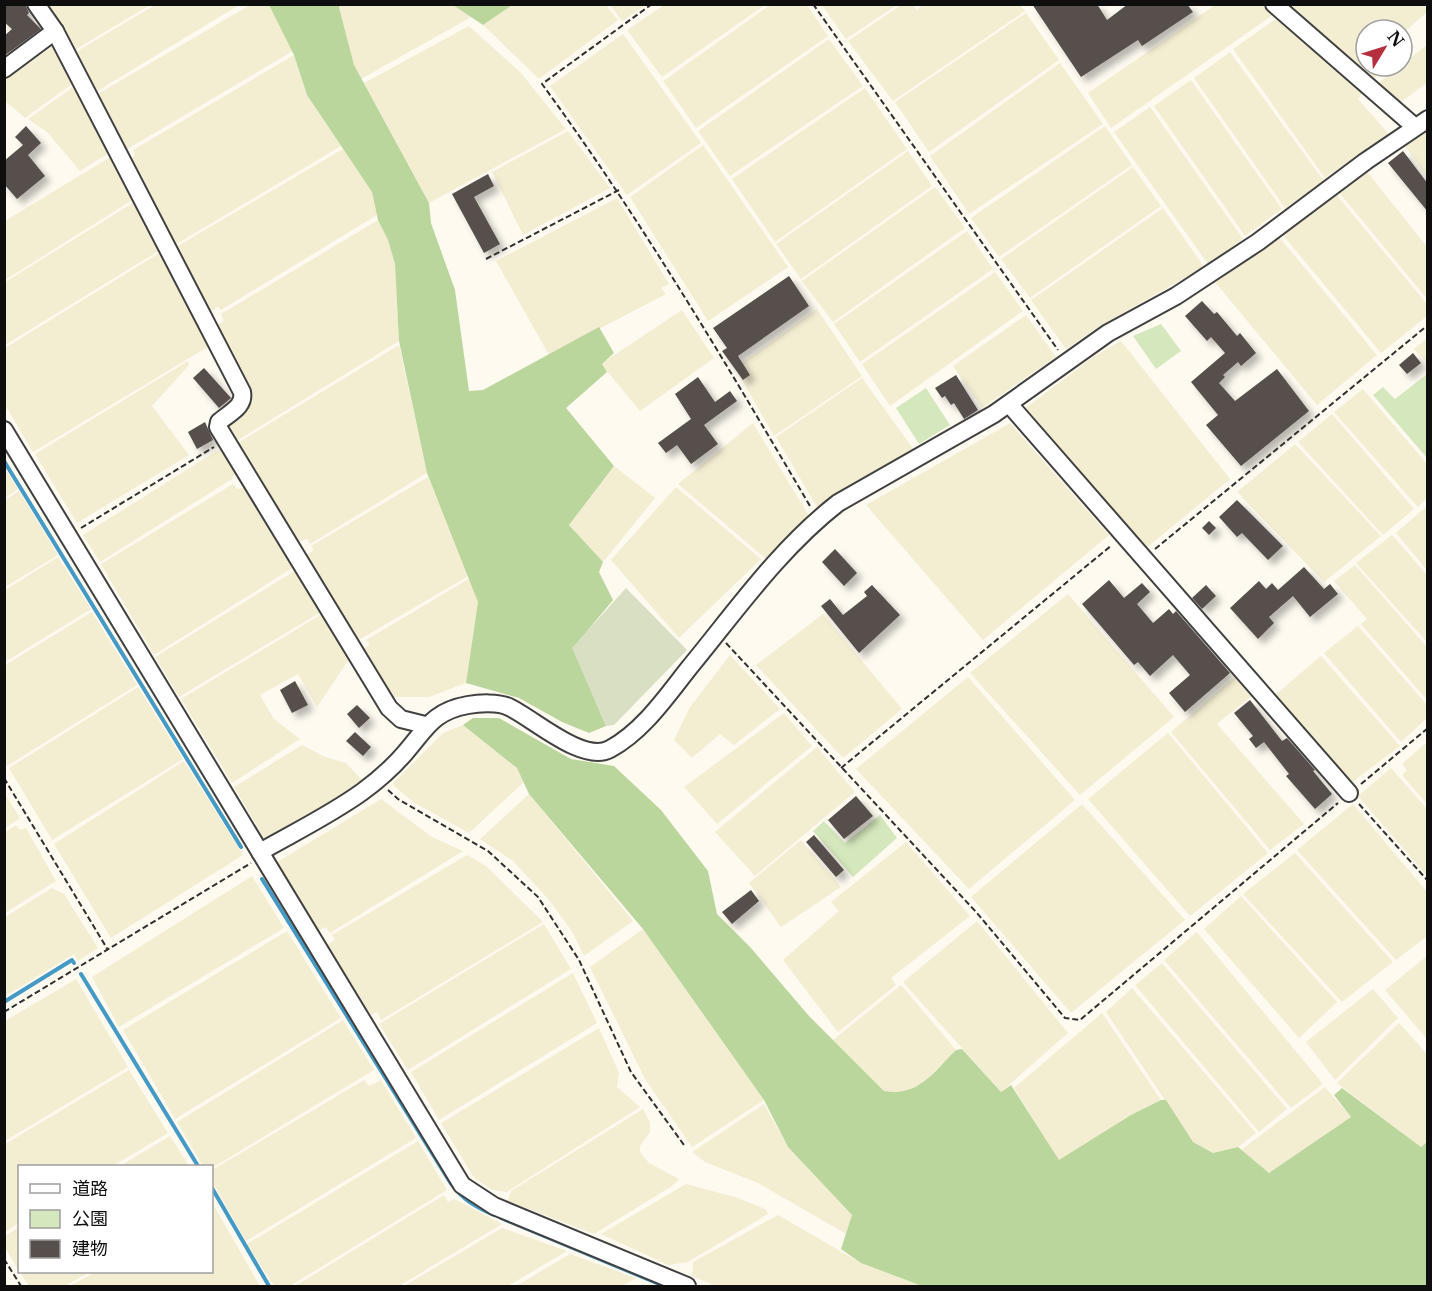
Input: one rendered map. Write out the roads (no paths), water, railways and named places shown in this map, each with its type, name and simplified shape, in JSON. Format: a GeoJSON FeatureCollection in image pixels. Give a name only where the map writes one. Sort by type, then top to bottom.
{"type":"FeatureCollection","features":[{"type":"Feature","properties":{"kind":"street"},"geometry":{"type":"LineString","coordinates":[[36,4],[55,31],[242,393],[243,399],[240,406],[219,422],[218,427],[389,708],[401,719],[424,725]]}},
{"type":"Feature","properties":{"kind":"street"},"geometry":{"type":"LineString","coordinates":[[261,854],[360,794],[404,754],[424,725],[446,712],[468,705],[507,706],[573,746],[607,751],[624,741],[644,723],[783,552],[838,503],[1009,404],[1108,333],[1176,296],[1258,242],[1421,123],[1274,4]]}},
{"type":"Feature","properties":{"kind":"street"},"geometry":{"type":"LineString","coordinates":[[4,69],[55,31]]}},
{"type":"Feature","properties":{"kind":"street"},"geometry":{"type":"LineString","coordinates":[[1009,404],[1349,793]]}},
{"type":"Feature","properties":{"kind":"street"},"geometry":{"type":"LineString","coordinates":[[4,430],[462,1185],[494,1206],[687,1287]]}},
{"type":"Feature","properties":{"kind":"waterway"},"geometry":{"type":"LineString","coordinates":[[4,461],[241,847]]}},
{"type":"Feature","properties":{"kind":"waterway"},"geometry":{"type":"LineString","coordinates":[[262,879],[450,1182],[469,1202],[494,1215]]}},
{"type":"Feature","properties":{"kind":"waterway"},"geometry":{"type":"LineString","coordinates":[[4,1002],[72,960],[74,963]]}},
{"type":"Feature","properties":{"kind":"waterway"},"geometry":{"type":"LineString","coordinates":[[81,974],[197,1165]]}},
{"type":"Feature","properties":{"kind":"waterway"},"geometry":{"type":"LineString","coordinates":[[213,1190],[269,1286]]}},
{"type":"Feature","properties":{"kind":"waterway"},"geometry":{"type":"LineString","coordinates":[[501,1218],[664,1286]]}}]}
